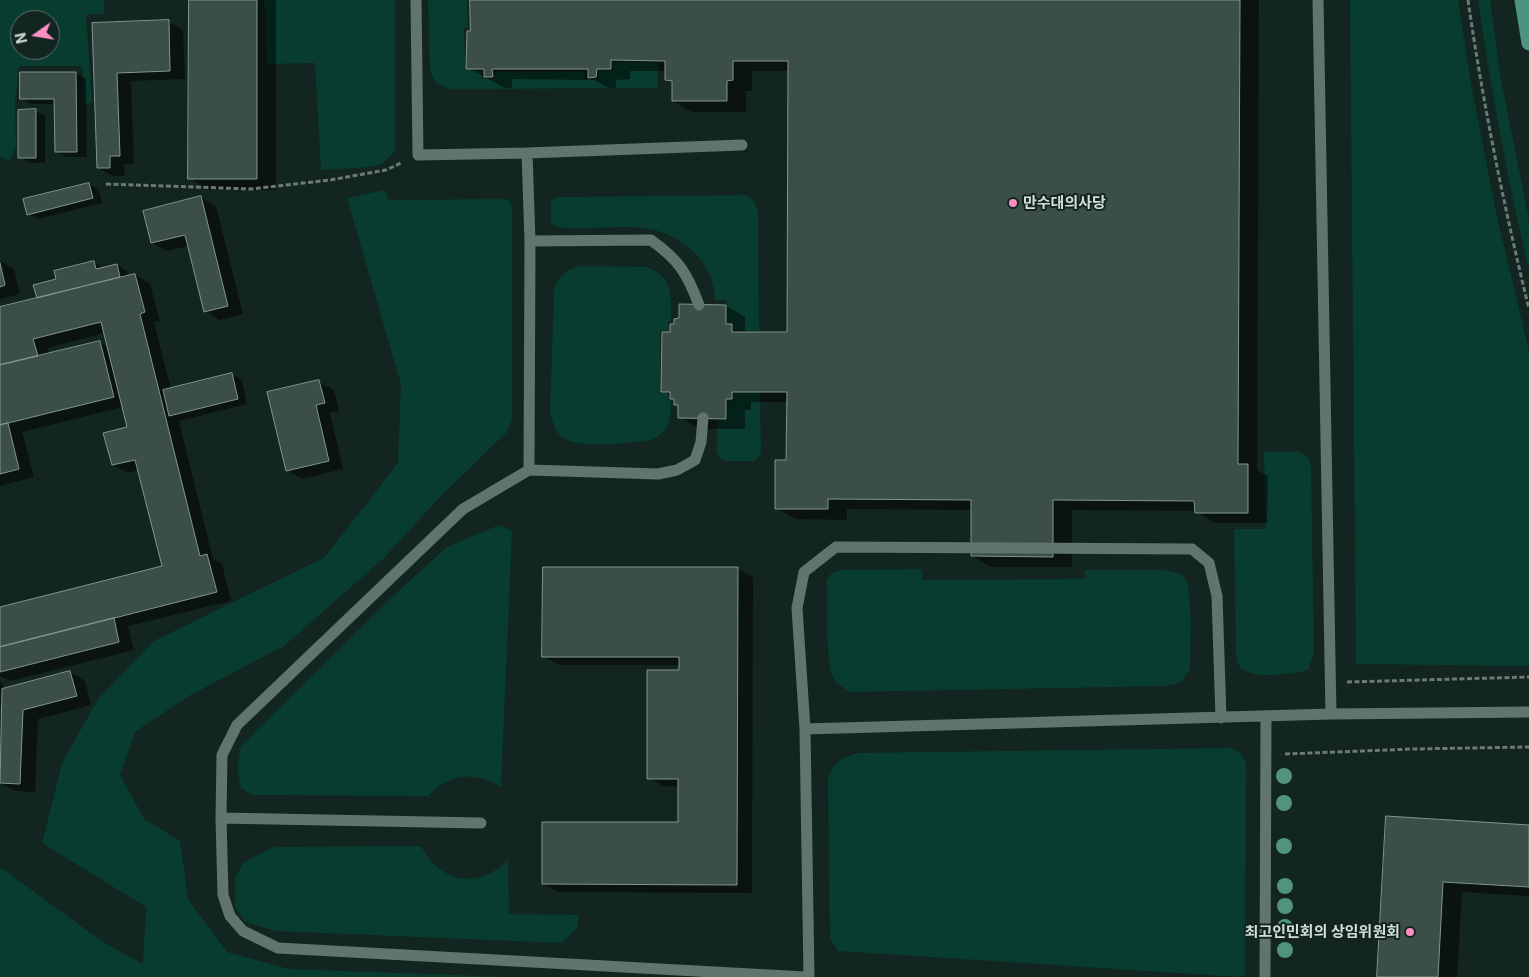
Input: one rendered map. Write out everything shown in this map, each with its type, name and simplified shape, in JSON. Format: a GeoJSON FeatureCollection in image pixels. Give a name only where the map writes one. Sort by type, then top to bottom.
{"type":"FeatureCollection","features":[{"type":"Feature","properties":{"kind":"main road"},"geometry":{"type":"LineString","coordinates":[[1522,0],[1529,43]]}},
{"type":"Feature","properties":{"kind":"lane"},"geometry":{"type":"LineString","coordinates":[[416,0],[418,155],[742,145]]}},
{"type":"Feature","properties":{"kind":"lane"},"geometry":{"type":"LineString","coordinates":[[1318,0],[1331,714]]}},
{"type":"Feature","properties":{"kind":"lane"},"geometry":{"type":"LineString","coordinates":[[527,153],[530,241],[529,470]]}},
{"type":"Feature","properties":{"kind":"lane"},"geometry":{"type":"LineString","coordinates":[[530,241],[651,240],[680,265],[691,283],[699,304]]}},
{"type":"Feature","properties":{"kind":"lane"},"geometry":{"type":"LineString","coordinates":[[703,418],[701,442],[695,460],[677,470],[658,474],[529,470],[463,509],[238,725],[222,755],[221,818],[223,895],[230,916],[243,931],[278,948],[807,977],[805,729],[797,608],[804,572],[836,547],[1192,550],[1209,563],[1217,596],[1221,718]]}},
{"type":"Feature","properties":{"kind":"lane"},"geometry":{"type":"LineString","coordinates":[[805,729],[1331,714],[1529,712]]}},
{"type":"Feature","properties":{"kind":"lane"},"geometry":{"type":"LineString","coordinates":[[1265,977],[1266,717]]}},
{"type":"Feature","properties":{"kind":"lane"},"geometry":{"type":"LineString","coordinates":[[221,818],[482,823]]}},
{"type":"Feature","properties":{"kind":"path"},"geometry":{"type":"LineString","coordinates":[[1468,0],[1484,100],[1508,220],[1529,309]]}},
{"type":"Feature","properties":{"kind":"path"},"geometry":{"type":"LineString","coordinates":[[106,184],[251,189],[330,180],[386,170],[418,155]]}},
{"type":"Feature","properties":{"kind":"path"},"geometry":{"type":"LineString","coordinates":[[1330,683],[1529,677]]}},
{"type":"Feature","properties":{"kind":"path"},"geometry":{"type":"LineString","coordinates":[[1266,754],[1529,747]]}},
{"type":"Feature","properties":{"kind":"green space"},"geometry":{"type":"Polygon","coordinates":[[[0,0],[104,0],[104,14],[86,15],[92,103],[85,103],[82,66],[19,66],[15,103],[16,146],[9,162],[0,156],[0,0]]]}},
{"type":"Feature","properties":{"kind":"green space"},"geometry":{"type":"Polygon","coordinates":[[[264,0],[395,0],[395,151],[382,164],[368,167],[321,170],[315,63],[267,64],[264,0]]]}},
{"type":"Feature","properties":{"kind":"green space"},"geometry":{"type":"Polygon","coordinates":[[[428,0],[467,0],[468,28],[464,28],[465,70],[482,71],[482,79],[495,79],[495,72],[584,72],[585,79],[598,79],[599,70],[613,70],[613,62],[658,62],[658,88],[446,88],[433,78],[430,71],[428,0]]]}},
{"type":"Feature","properties":{"kind":"green space"},"geometry":{"type":"Polygon","coordinates":[[[1350,0],[1458,0],[1471,84],[1498,221],[1529,351],[1529,666],[1356,664],[1350,0]]]}},
{"type":"Feature","properties":{"kind":"green space"},"geometry":{"type":"Polygon","coordinates":[[[1478,0],[1490,0],[1501,80],[1529,220],[1529,271],[1500,136],[1478,0]]]}},
{"type":"Feature","properties":{"kind":"green space"},"geometry":{"type":"Polygon","coordinates":[[[385,190],[388,200],[506,199],[511,203],[512,420],[506,433],[440,497],[384,558],[284,646],[187,697],[135,732],[120,775],[144,819],[180,841],[188,899],[227,952],[289,969],[510,977],[0,977],[0,867],[103,942],[143,964],[146,907],[42,843],[62,763],[98,699],[154,641],[325,557],[398,463],[401,384],[347,198],[385,190]]]}},
{"type":"Feature","properties":{"kind":"green space"},"geometry":{"type":"Polygon","coordinates":[[[746,195],[754,202],[758,213],[759,331],[733,330],[733,323],[727,323],[727,300],[715,300],[712,280],[703,262],[694,252],[669,235],[643,228],[630,227],[565,228],[552,224],[551,221],[551,202],[555,198],[746,195]]]}},
{"type":"Feature","properties":{"kind":"green space"},"geometry":{"type":"Polygon","coordinates":[[[581,266],[647,267],[662,276],[669,289],[671,296],[671,321],[668,322],[668,331],[660,331],[660,393],[668,393],[668,401],[671,401],[670,415],[665,430],[648,441],[602,444],[577,443],[567,440],[560,435],[554,425],[550,414],[554,290],[558,280],[564,274],[571,269],[581,266]]]}},
{"type":"Feature","properties":{"kind":"green space"},"geometry":{"type":"Polygon","coordinates":[[[733,392],[760,393],[761,453],[754,461],[725,461],[720,458],[717,452],[717,420],[728,420],[728,401],[733,401],[733,392]]]}},
{"type":"Feature","properties":{"kind":"green space"},"geometry":{"type":"Polygon","coordinates":[[[1264,452],[1300,452],[1309,458],[1311,466],[1314,653],[1308,670],[1273,675],[1247,672],[1240,667],[1236,653],[1234,529],[1266,529],[1264,452]]]}},
{"type":"Feature","properties":{"kind":"green space"},"geometry":{"type":"Polygon","coordinates":[[[499,525],[512,531],[501,787],[481,778],[463,777],[445,783],[428,796],[252,795],[241,788],[237,768],[241,746],[392,597],[447,547],[499,525]]]}},
{"type":"Feature","properties":{"kind":"green space"},"geometry":{"type":"Polygon","coordinates":[[[922,569],[923,580],[1085,579],[1085,570],[1163,570],[1181,574],[1188,583],[1191,622],[1190,669],[1180,683],[1166,686],[849,692],[836,682],[830,671],[827,636],[827,579],[832,573],[841,570],[922,569]]]}},
{"type":"Feature","properties":{"kind":"green space"},"geometry":{"type":"Polygon","coordinates":[[[1232,748],[1240,753],[1246,762],[1245,975],[1240,977],[838,951],[830,938],[828,778],[836,764],[846,757],[857,753],[1232,748]]]}},
{"type":"Feature","properties":{"kind":"green space"},"geometry":{"type":"Polygon","coordinates":[[[421,846],[439,868],[449,875],[461,878],[473,879],[485,876],[508,860],[509,914],[579,915],[577,928],[562,943],[276,931],[245,922],[235,907],[235,878],[244,862],[274,847],[421,846]]]}},
{"type":"Feature","properties":{"kind":"building"},"geometry":{"type":"Polygon","coordinates":[[[189,0],[257,0],[257,179],[188,179],[189,0]]]}},
{"type":"Feature","properties":{"kind":"building","name":"만수대의사당"},"geometry":{"type":"Polygon","coordinates":[[[470,0],[1240,0],[1238,464],[1248,464],[1248,513],[1195,513],[1194,501],[1053,500],[1053,557],[971,556],[971,500],[828,499],[828,509],[775,509],[775,460],[786,460],[787,392],[732,392],[732,399],[726,399],[726,419],[678,418],[678,405],[674,405],[674,399],[670,399],[670,392],[661,392],[662,332],[670,332],[670,324],[674,324],[674,319],[679,318],[679,304],[726,305],[726,324],[732,324],[732,332],[787,332],[788,61],[733,61],[733,80],[727,81],[727,101],[672,101],[672,81],[665,80],[665,61],[611,60],[611,69],[597,69],[596,77],[588,78],[588,69],[492,69],[493,77],[484,77],[484,69],[466,69],[467,31],[470,31],[470,0]]]}},
{"type":"Feature","properties":{"kind":"building"},"geometry":{"type":"Polygon","coordinates":[[[169,20],[170,71],[117,73],[120,156],[110,156],[110,168],[97,168],[92,23],[169,20]]]}},
{"type":"Feature","properties":{"kind":"building"},"geometry":{"type":"Polygon","coordinates":[[[20,72],[76,72],[77,152],[55,152],[54,99],[20,99],[20,72]]]}},
{"type":"Feature","properties":{"kind":"building"},"geometry":{"type":"Polygon","coordinates":[[[36,109],[36,158],[18,158],[18,110],[36,109]]]}},
{"type":"Feature","properties":{"kind":"building"},"geometry":{"type":"Polygon","coordinates":[[[89,183],[93,198],[27,215],[23,199],[89,183]]]}},
{"type":"Feature","properties":{"kind":"building"},"geometry":{"type":"Polygon","coordinates":[[[201,196],[228,306],[204,312],[185,235],[151,243],[143,211],[201,196]]]}},
{"type":"Feature","properties":{"kind":"building"},"geometry":{"type":"Polygon","coordinates":[[[94,261],[96,269],[117,264],[120,277],[37,298],[33,285],[56,279],[54,271],[94,261]]]}},
{"type":"Feature","properties":{"kind":"building"},"geometry":{"type":"Polygon","coordinates":[[[0,263],[5,285],[0,287],[0,263]]]}},
{"type":"Feature","properties":{"kind":"building"},"geometry":{"type":"Polygon","coordinates":[[[135,274],[145,312],[140,314],[200,556],[207,554],[217,592],[0,647],[0,607],[162,566],[135,460],[112,465],[103,433],[127,427],[101,322],[33,339],[38,356],[0,365],[0,307],[135,274]]]}},
{"type":"Feature","properties":{"kind":"building"},"geometry":{"type":"Polygon","coordinates":[[[100,341],[114,397],[0,425],[0,365],[100,341]]]}},
{"type":"Feature","properties":{"kind":"building"},"geometry":{"type":"Polygon","coordinates":[[[232,373],[238,399],[169,416],[163,390],[232,373]]]}},
{"type":"Feature","properties":{"kind":"building"},"geometry":{"type":"Polygon","coordinates":[[[319,380],[325,403],[316,405],[329,461],[286,471],[267,392],[319,380]]]}},
{"type":"Feature","properties":{"kind":"building"},"geometry":{"type":"Polygon","coordinates":[[[8,423],[19,469],[0,474],[0,425],[8,423]]]}},
{"type":"Feature","properties":{"kind":"building"},"geometry":{"type":"Polygon","coordinates":[[[543,567],[738,567],[737,885],[542,884],[542,822],[678,822],[678,779],[647,779],[647,670],[679,670],[679,657],[542,657],[543,567]]]}},
{"type":"Feature","properties":{"kind":"building"},"geometry":{"type":"Polygon","coordinates":[[[114,618],[119,642],[0,672],[0,647],[114,618]]]}},
{"type":"Feature","properties":{"kind":"building"},"geometry":{"type":"Polygon","coordinates":[[[70,671],[77,696],[23,710],[20,784],[0,783],[2,689],[70,671]]]}},
{"type":"Feature","properties":{"kind":"building","name":"최고인민회의 상임위원회"},"geometry":{"type":"Polygon","coordinates":[[[1386,816],[1529,825],[1529,887],[1443,882],[1438,977],[1377,977],[1386,816]]]}},
{"type":"Feature","properties":{"kind":"place","name":"만수대의사당"},"geometry":{"type":"Point","coordinates":[1013,203]}},
{"type":"Feature","properties":{"kind":"place","name":"최고인민회의 상임위원회"},"geometry":{"type":"Point","coordinates":[1410,932]}}]}
